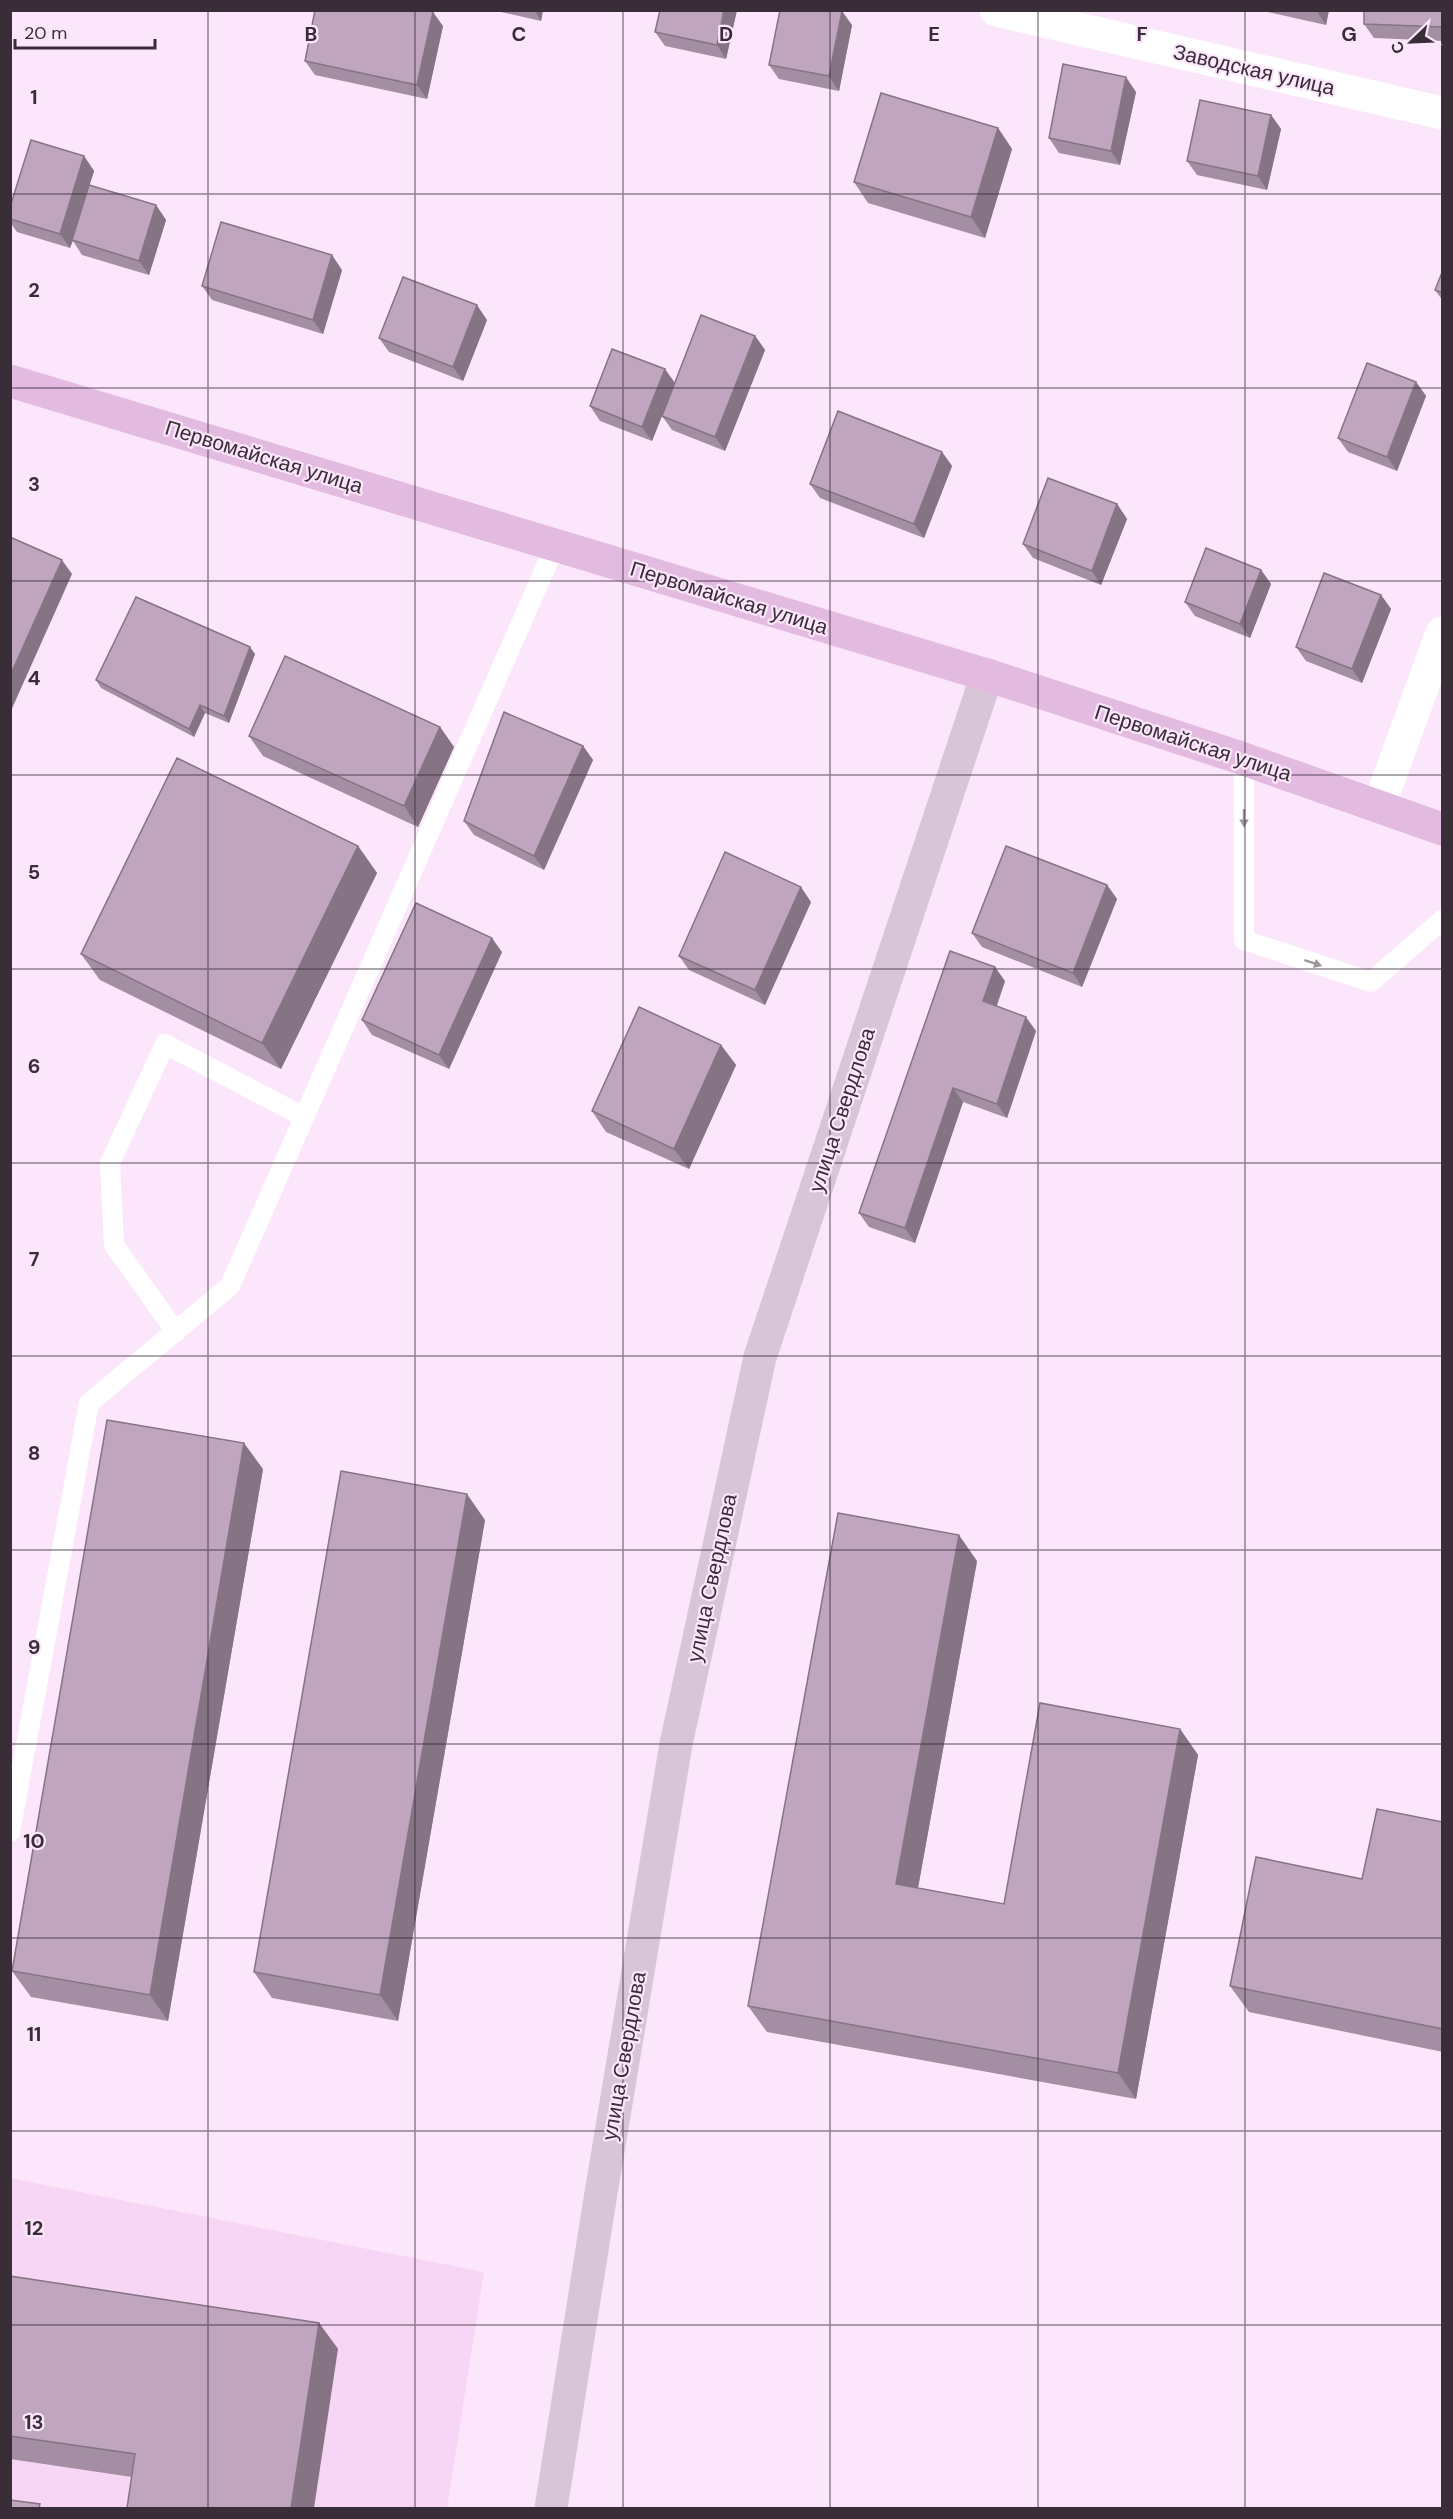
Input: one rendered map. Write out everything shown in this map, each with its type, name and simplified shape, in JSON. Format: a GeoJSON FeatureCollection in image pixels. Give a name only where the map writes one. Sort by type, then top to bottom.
{"type":"FeatureCollection","features":[{"type":"Feature","properties":{"kind":"main road","name":"Первомайская улица"},"geometry":{"type":"LineString","coordinates":[[10,381],[987,675],[1244,759],[1443,829]]}},
{"type":"Feature","properties":{"kind":"main road","name":"улица Свердлова"},"geometry":{"type":"LineString","coordinates":[[551,2508],[676,1744],[760,1357],[987,675]]}},
{"type":"Feature","properties":{"kind":"street","name":"Заводская улица"},"geometry":{"type":"LineString","coordinates":[[996,10],[1443,113]]}},
{"type":"Feature","properties":{"kind":"street"},"geometry":{"type":"LineString","coordinates":[[1379,806],[1443,633]]}},
{"type":"Feature","properties":{"kind":"lane"},"geometry":{"type":"LineString","coordinates":[[10,1832],[89,1403],[230,1286],[555,546]]}},
{"type":"Feature","properties":{"kind":"lane"},"geometry":{"type":"LineString","coordinates":[[1244,759],[1244,940],[1371,981],[1443,920]]}},
{"type":"Feature","properties":{"kind":"lane"},"geometry":{"type":"LineString","coordinates":[[176,1332],[114,1245],[110,1163],[165,1044],[304,1117]]}},
{"type":"Feature","properties":{"kind":"shaded area"},"geometry":{"type":"Polygon","coordinates":[[[10,2178],[484,2272],[447,2508],[11,2508],[10,2178]]]}},
{"type":"Feature","properties":{"kind":"building"},"geometry":{"type":"Polygon","coordinates":[[[315,10],[427,10],[433,12],[417,85],[305,61],[315,10]]]}},
{"type":"Feature","properties":{"kind":"building"},"geometry":{"type":"Polygon","coordinates":[[[660,10],[724,10],[717,45],[655,32],[660,10]]]}},
{"type":"Feature","properties":{"kind":"building"},"geometry":{"type":"Polygon","coordinates":[[[780,10],[842,11],[829,76],[769,65],[780,10]]]}},
{"type":"Feature","properties":{"kind":"building"},"geometry":{"type":"Polygon","coordinates":[[[1364,10],[1443,10],[1443,27],[1364,24],[1364,10]]]}},
{"type":"Feature","properties":{"kind":"building"},"geometry":{"type":"Polygon","coordinates":[[[1063,64],[1126,77],[1111,151],[1049,138],[1063,64]]]}},
{"type":"Feature","properties":{"kind":"building"},"geometry":{"type":"Polygon","coordinates":[[[881,93],[998,128],[971,217],[854,182],[881,93]]]}},
{"type":"Feature","properties":{"kind":"building"},"geometry":{"type":"Polygon","coordinates":[[[1200,100],[1271,115],[1258,176],[1187,161],[1200,100]]]}},
{"type":"Feature","properties":{"kind":"building"},"geometry":{"type":"Polygon","coordinates":[[[31,140],[84,156],[60,234],[10,219],[10,207],[31,140]]]}},
{"type":"Feature","properties":{"kind":"building"},"geometry":{"type":"Polygon","coordinates":[[[89,185],[156,205],[139,261],[72,240],[89,185]]]}},
{"type":"Feature","properties":{"kind":"building"},"geometry":{"type":"Polygon","coordinates":[[[221,222],[332,255],[313,320],[202,286],[221,222]]]}},
{"type":"Feature","properties":{"kind":"building"},"geometry":{"type":"Polygon","coordinates":[[[1443,270],[1443,293],[1435,290],[1443,270]]]}},
{"type":"Feature","properties":{"kind":"building"},"geometry":{"type":"Polygon","coordinates":[[[403,277],[477,305],[453,367],[379,338],[403,277]]]}},
{"type":"Feature","properties":{"kind":"building"},"geometry":{"type":"Polygon","coordinates":[[[701,315],[755,336],[715,437],[662,416],[701,315]]]}},
{"type":"Feature","properties":{"kind":"building"},"geometry":{"type":"Polygon","coordinates":[[[612,349],[665,369],[642,427],[590,406],[612,349]]]}},
{"type":"Feature","properties":{"kind":"building"},"geometry":{"type":"Polygon","coordinates":[[[1367,363],[1416,382],[1387,457],[1338,438],[1367,363]]]}},
{"type":"Feature","properties":{"kind":"building"},"geometry":{"type":"Polygon","coordinates":[[[838,411],[942,452],[914,524],[810,484],[838,411]]]}},
{"type":"Feature","properties":{"kind":"building"},"geometry":{"type":"Polygon","coordinates":[[[1048,478],[1117,504],[1092,571],[1023,544],[1048,478]]]}},
{"type":"Feature","properties":{"kind":"building"},"geometry":{"type":"Polygon","coordinates":[[[10,537],[62,560],[10,676],[10,537]]]}},
{"type":"Feature","properties":{"kind":"building"},"geometry":{"type":"Polygon","coordinates":[[[1206,548],[1261,570],[1240,624],[1185,602],[1206,548]]]}},
{"type":"Feature","properties":{"kind":"building"},"geometry":{"type":"Polygon","coordinates":[[[1324,573],[1381,595],[1352,669],[1296,647],[1324,573]]]}},
{"type":"Feature","properties":{"kind":"building"},"geometry":{"type":"Polygon","coordinates":[[[136,597],[250,647],[224,716],[200,705],[189,729],[96,680],[136,597]]]}},
{"type":"Feature","properties":{"kind":"building"},"geometry":{"type":"Polygon","coordinates":[[[285,656],[440,727],[404,806],[249,736],[285,656]]]}},
{"type":"Feature","properties":{"kind":"building"},"geometry":{"type":"Polygon","coordinates":[[[504,712],[583,746],[534,856],[464,821],[504,712]]]}},
{"type":"Feature","properties":{"kind":"building"},"geometry":{"type":"Polygon","coordinates":[[[177,758],[358,846],[262,1043],[81,954],[177,758]]]}},
{"type":"Feature","properties":{"kind":"building"},"geometry":{"type":"Polygon","coordinates":[[[1006,846],[1107,885],[1073,973],[972,933],[1006,846]]]}},
{"type":"Feature","properties":{"kind":"building"},"geometry":{"type":"Polygon","coordinates":[[[725,852],[801,887],[755,990],[679,956],[725,852]]]}},
{"type":"Feature","properties":{"kind":"building"},"geometry":{"type":"Polygon","coordinates":[[[416,903],[492,938],[439,1055],[362,1020],[416,903]]]}},
{"type":"Feature","properties":{"kind":"building"},"geometry":{"type":"Polygon","coordinates":[[[950,951],[995,967],[983,1001],[1026,1017],[997,1104],[953,1088],[905,1228],[859,1213],[950,951]]]}},
{"type":"Feature","properties":{"kind":"building"},"geometry":{"type":"Polygon","coordinates":[[[639,1007],[721,1045],[674,1149],[592,1111],[639,1007]]]}},
{"type":"Feature","properties":{"kind":"building"},"geometry":{"type":"Polygon","coordinates":[[[107,1420],[244,1443],[150,1995],[12,1971],[107,1420]]]}},
{"type":"Feature","properties":{"kind":"building"},"geometry":{"type":"Polygon","coordinates":[[[341,1471],[467,1494],[380,1995],[254,1972],[341,1471]]]}},
{"type":"Feature","properties":{"kind":"building"},"geometry":{"type":"Polygon","coordinates":[[[838,1513],[959,1535],[896,1884],[1004,1904],[1040,1703],[1180,1729],[1118,2073],[748,2006],[838,1513]]]}},
{"type":"Feature","properties":{"kind":"building"},"geometry":{"type":"Polygon","coordinates":[[[1377,1809],[1443,1822],[1443,2029],[1230,1986],[1256,1857],[1362,1879],[1377,1809]]]}},
{"type":"Feature","properties":{"kind":"building"},"geometry":{"type":"Polygon","coordinates":[[[10,2276],[319,2323],[291,2508],[127,2508],[135,2454],[10,2436],[10,2276]]]}},
{"type":"Feature","properties":{"kind":"building"},"geometry":{"type":"Polygon","coordinates":[[[10,2500],[40,2504],[39,2508],[10,2508],[10,2500]]]}}]}
